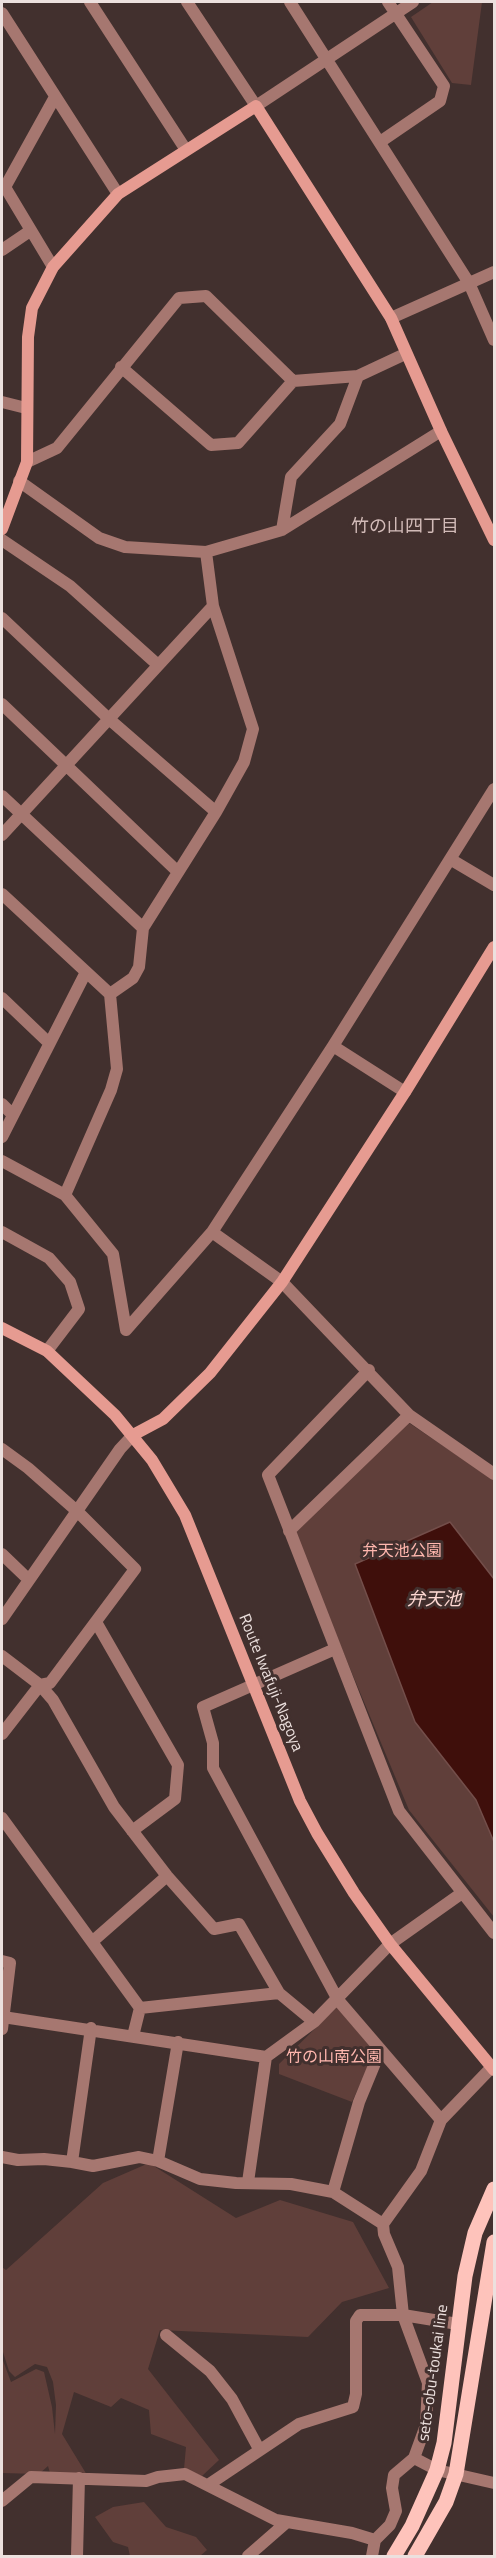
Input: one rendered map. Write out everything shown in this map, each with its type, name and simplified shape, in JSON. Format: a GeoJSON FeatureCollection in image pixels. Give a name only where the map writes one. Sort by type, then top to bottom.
{"type":"FeatureCollection","features":[{"type":"Feature","properties":{"kind":"main road","name":"seto-obu-toukai line"},"geometry":{"type":"LineString","coordinates":[[394,2556],[412,2526],[437,2470],[444,2443],[465,2276],[475,2233],[495,2189]]}},
{"type":"Feature","properties":{"kind":"main road"},"geometry":{"type":"LineString","coordinates":[[415,2556],[447,2502],[456,2474],[490,2290],[495,2242]]}},
{"type":"Feature","properties":{"kind":"street"},"geometry":{"type":"LineString","coordinates":[[90,2],[186,150]]}},
{"type":"Feature","properties":{"kind":"street"},"geometry":{"type":"LineString","coordinates":[[188,2],[391,318],[441,431],[495,540]]}},
{"type":"Feature","properties":{"kind":"street"},"geometry":{"type":"LineString","coordinates":[[290,2],[468,283],[495,340]]}},
{"type":"Feature","properties":{"kind":"street"},"geometry":{"type":"LineString","coordinates":[[380,142],[440,101],[444,86],[388,2]]}},
{"type":"Feature","properties":{"kind":"street"},"geometry":{"type":"LineString","coordinates":[[2,528],[27,462],[28,337],[32,308],[53,267],[118,195],[413,2]]}},
{"type":"Feature","properties":{"kind":"street"},"geometry":{"type":"LineString","coordinates":[[2,13],[118,195]]}},
{"type":"Feature","properties":{"kind":"street"},"geometry":{"type":"LineString","coordinates":[[53,267],[5,188],[55,97]]}},
{"type":"Feature","properties":{"kind":"street"},"geometry":{"type":"LineString","coordinates":[[2,250],[30,231]]}},
{"type":"Feature","properties":{"kind":"street"},"geometry":{"type":"LineString","coordinates":[[391,318],[495,272]]}},
{"type":"Feature","properties":{"kind":"street"},"geometry":{"type":"LineString","coordinates":[[27,462],[57,448],[179,298],[206,296],[293,381]]}},
{"type":"Feature","properties":{"kind":"street"},"geometry":{"type":"LineString","coordinates":[[121,367],[211,445],[238,442],[293,381],[358,376],[405,354]]}},
{"type":"Feature","properties":{"kind":"street"},"geometry":{"type":"LineString","coordinates":[[282,530],[291,477],[340,424],[358,376]]}},
{"type":"Feature","properties":{"kind":"street"},"geometry":{"type":"LineString","coordinates":[[2,402],[26,408]]}},
{"type":"Feature","properties":{"kind":"street"},"geometry":{"type":"LineString","coordinates":[[18,481],[99,538],[125,547],[206,552],[282,530],[441,431]]}},
{"type":"Feature","properties":{"kind":"street"},"geometry":{"type":"LineString","coordinates":[[2,540],[70,586],[158,665]]}},
{"type":"Feature","properties":{"kind":"street"},"geometry":{"type":"LineString","coordinates":[[110,994],[133,978],[139,968],[143,928],[216,813],[243,762],[253,729],[213,606],[206,552]]}},
{"type":"Feature","properties":{"kind":"street"},"geometry":{"type":"LineString","coordinates":[[2,835],[213,606]]}},
{"type":"Feature","properties":{"kind":"street"},"geometry":{"type":"LineString","coordinates":[[2,618],[109,719],[216,813]]}},
{"type":"Feature","properties":{"kind":"street"},"geometry":{"type":"LineString","coordinates":[[2,704],[178,872]]}},
{"type":"Feature","properties":{"kind":"street"},"geometry":{"type":"LineString","coordinates":[[2,1161],[65,1195],[113,1254],[126,1330],[212,1232],[333,1046],[495,789]]}},
{"type":"Feature","properties":{"kind":"street"},"geometry":{"type":"LineString","coordinates":[[2,796],[143,928]]}},
{"type":"Feature","properties":{"kind":"street"},"geometry":{"type":"LineString","coordinates":[[450,859],[495,885]]}},
{"type":"Feature","properties":{"kind":"street"},"geometry":{"type":"LineString","coordinates":[[2,894],[110,994],[117,1069],[111,1090],[65,1195]]}},
{"type":"Feature","properties":{"kind":"street"},"geometry":{"type":"LineString","coordinates":[[2,1619],[120,1449],[133,1436],[163,1419],[210,1373],[282,1282],[405,1092],[495,946]]}},
{"type":"Feature","properties":{"kind":"street"},"geometry":{"type":"LineString","coordinates":[[2,1137],[86,972]]}},
{"type":"Feature","properties":{"kind":"street"},"geometry":{"type":"LineString","coordinates":[[2,998],[49,1043]]}},
{"type":"Feature","properties":{"kind":"street"},"geometry":{"type":"LineString","coordinates":[[333,1046],[405,1092]]}},
{"type":"Feature","properties":{"kind":"street"},"geometry":{"type":"LineString","coordinates":[[2,1104],[13,1115]]}},
{"type":"Feature","properties":{"kind":"street"},"geometry":{"type":"LineString","coordinates":[[2,1232],[50,1258],[70,1282],[79,1309],[47,1352]]}},
{"type":"Feature","properties":{"kind":"street"},"geometry":{"type":"LineString","coordinates":[[212,1232],[282,1282],[369,1370],[409,1415],[495,1474]]}},
{"type":"Feature","properties":{"kind":"street","name":"Route Iwafuji-Nagoya"},"geometry":{"type":"LineString","coordinates":[[2,1328],[47,1352],[96,1395],[152,1460],[185,1515],[300,1801],[317,1833],[390,1944],[493,2069]]}},
{"type":"Feature","properties":{"kind":"street"},"geometry":{"type":"LineString","coordinates":[[369,1370],[268,1475],[399,1811],[495,1933]]}},
{"type":"Feature","properties":{"kind":"street"},"geometry":{"type":"LineString","coordinates":[[290,1531],[409,1415]]}},
{"type":"Feature","properties":{"kind":"street"},"geometry":{"type":"LineString","coordinates":[[2,1449],[28,1468],[78,1512],[135,1569],[50,1683],[40,1685],[2,1734]]}},
{"type":"Feature","properties":{"kind":"street"},"geometry":{"type":"LineString","coordinates":[[2,1554],[29,1580]]}},
{"type":"Feature","properties":{"kind":"street"},"geometry":{"type":"LineString","coordinates":[[96,1622],[178,1765],[175,1799],[132,1831]]}},
{"type":"Feature","properties":{"kind":"street"},"geometry":{"type":"LineString","coordinates":[[334,1649],[203,1707],[213,1743],[213,1768],[338,2000],[441,2120]]}},
{"type":"Feature","properties":{"kind":"street"},"geometry":{"type":"LineString","coordinates":[[2,1656],[40,1685],[53,1700],[114,1808],[167,1876],[214,1929],[239,1924],[279,1993],[314,2022]]}},
{"type":"Feature","properties":{"kind":"street"},"geometry":{"type":"LineString","coordinates":[[2,1818],[15,1840],[93,1941],[141,2008]]}},
{"type":"Feature","properties":{"kind":"street"},"geometry":{"type":"LineString","coordinates":[[93,1941],[167,1876]]}},
{"type":"Feature","properties":{"kind":"street"},"geometry":{"type":"LineString","coordinates":[[2,1961],[10,1963],[2,2023],[91,2028],[266,2056],[314,2022],[338,2000],[390,1944],[462,1893]]}},
{"type":"Feature","properties":{"kind":"street"},"geometry":{"type":"LineString","coordinates":[[141,2008],[279,1993]]}},
{"type":"Feature","properties":{"kind":"street"},"geometry":{"type":"LineString","coordinates":[[133,2036],[141,2008]]}},
{"type":"Feature","properties":{"kind":"street"},"geometry":{"type":"LineString","coordinates":[[72,2162],[91,2028]]}},
{"type":"Feature","properties":{"kind":"street"},"geometry":{"type":"LineString","coordinates":[[158,2161],[178,2042]]}},
{"type":"Feature","properties":{"kind":"street"},"geometry":{"type":"LineString","coordinates":[[333,2192],[359,2102],[380,2051]]}},
{"type":"Feature","properties":{"kind":"street"},"geometry":{"type":"LineString","coordinates":[[248,2182],[266,2056]]}},
{"type":"Feature","properties":{"kind":"street"},"geometry":{"type":"LineString","coordinates":[[372,2556],[375,2540],[390,2525],[396,2511],[392,2488],[394,2475],[414,2458],[426,2425],[428,2383],[403,2315],[398,2268],[384,2234],[383,2224],[421,2171],[441,2120],[493,2069]]}},
{"type":"Feature","properties":{"kind":"street"},"geometry":{"type":"LineString","coordinates":[[2,2157],[18,2160],[44,2159],[93,2166],[139,2157],[158,2161],[200,2179],[237,2183],[291,2184],[333,2192],[383,2224]]}},
{"type":"Feature","properties":{"kind":"street"},"geometry":{"type":"LineString","coordinates":[[208,2485],[259,2448],[299,2424],[353,2407],[356,2394],[356,2321],[360,2315],[403,2315],[458,2324]]}},
{"type":"Feature","properties":{"kind":"street"},"geometry":{"type":"LineString","coordinates":[[166,2335],[210,2371],[232,2399],[259,2448]]}},
{"type":"Feature","properties":{"kind":"street"},"geometry":{"type":"LineString","coordinates":[[414,2458],[437,2470],[495,2483]]}},
{"type":"Feature","properties":{"kind":"street"},"geometry":{"type":"LineString","coordinates":[[2,2501],[31,2477],[146,2481],[158,2476],[185,2474],[255,2511],[287,2522],[352,2533],[375,2540]]}},
{"type":"Feature","properties":{"kind":"street"},"geometry":{"type":"LineString","coordinates":[[77,2556],[79,2478]]}},
{"type":"Feature","properties":{"kind":"street"},"geometry":{"type":"LineString","coordinates":[[248,2556],[287,2522]]}},
{"type":"Feature","properties":{"kind":"green space"},"geometry":{"type":"Polygon","coordinates":[[[433,2],[482,2],[471,85],[452,83],[411,17],[433,2]]]}},
{"type":"Feature","properties":{"kind":"green space","name":"弁天池公園"},"geometry":{"type":"Polygon","coordinates":[[[406,1421],[494,1480],[494,1917],[409,1810],[292,1529],[406,1421]]]}},
{"type":"Feature","properties":{"kind":"green space","name":"竹の山南公園"},"geometry":{"type":"Polygon","coordinates":[[[337,2007],[375,2051],[352,2102],[279,2074],[279,2064],[337,2007]]]}},
{"type":"Feature","properties":{"kind":"green space"},"geometry":{"type":"Polygon","coordinates":[[[149,2163],[236,2218],[280,2200],[353,2222],[389,2288],[342,2302],[308,2337],[160,2330],[148,2369],[219,2460],[202,2476],[184,2469],[186,2447],[151,2434],[149,2410],[121,2398],[111,2407],[74,2392],[62,2434],[87,2475],[50,2473],[48,2466],[39,2474],[2,2473],[2,2358],[11,2382],[36,2369],[44,2372],[55,2434],[56,2405],[53,2382],[47,2367],[35,2364],[15,2377],[9,2371],[2,2349],[2,2267],[6,2270],[103,2183],[149,2163]]]}},
{"type":"Feature","properties":{"kind":"green space"},"geometry":{"type":"Polygon","coordinates":[[[144,2502],[166,2527],[196,2537],[207,2550],[200,2556],[130,2556],[128,2547],[113,2542],[95,2517],[113,2507],[144,2502]]]}},
{"type":"Feature","properties":{"kind":"water","name":"弁天池"},"geometry":{"type":"Polygon","coordinates":[[[450,1522],[494,1579],[494,1842],[476,1800],[415,1722],[355,1564],[450,1522]]]}},
{"type":"Feature","properties":{"kind":"district","name":"竹の山四丁目"},"geometry":{"type":"Point","coordinates":[405,528]}}]}
